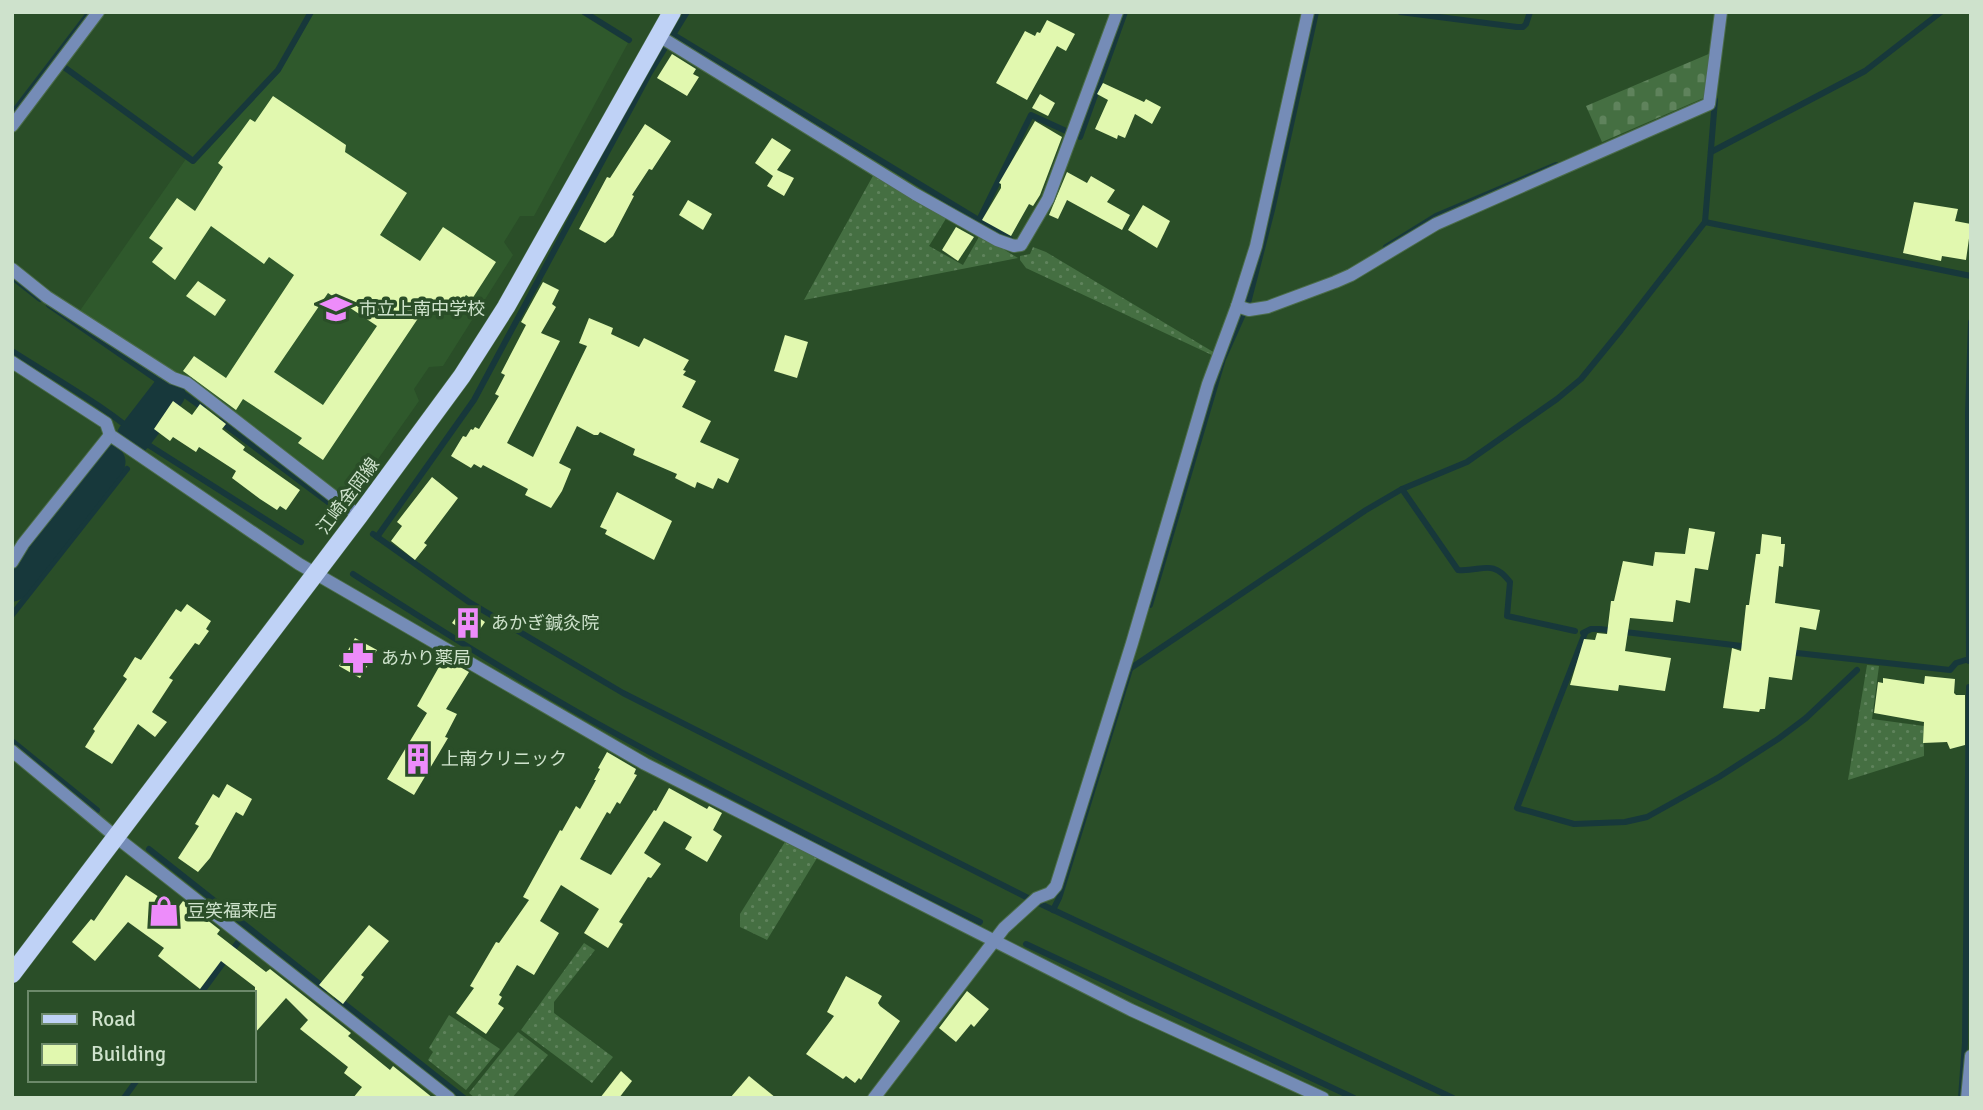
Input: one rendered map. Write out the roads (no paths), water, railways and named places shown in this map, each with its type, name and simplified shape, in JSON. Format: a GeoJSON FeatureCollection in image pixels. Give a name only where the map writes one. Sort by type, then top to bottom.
{"type":"FeatureCollection","features":[{"type":"Feature","properties":{"kind":"main road","name":"江崎金岡線"},"geometry":{"type":"LineString","coordinates":[[12,974],[462,376],[665,40],[672,12]]}},
{"type":"Feature","properties":{"kind":"street"},"geometry":{"type":"LineString","coordinates":[[12,126],[98,12]]}},
{"type":"Feature","properties":{"kind":"street"},"geometry":{"type":"LineString","coordinates":[[665,40],[915,194],[997,240],[1014,246],[1021,244],[1048,199],[1117,12]]}},
{"type":"Feature","properties":{"kind":"street"},"geometry":{"type":"LineString","coordinates":[[874,1098],[1004,928],[1056,886],[1132,643],[1208,384],[1243,308],[1308,12]]}},
{"type":"Feature","properties":{"kind":"street"},"geometry":{"type":"LineString","coordinates":[[1243,308],[1268,307],[1351,275],[1436,224],[1709,104],[1721,12]]}},
{"type":"Feature","properties":{"kind":"street"},"geometry":{"type":"LineString","coordinates":[[12,269],[47,297],[173,377],[187,383],[359,516]]}},
{"type":"Feature","properties":{"kind":"street"},"geometry":{"type":"LineString","coordinates":[[12,362],[106,423],[110,435],[316,573],[645,764],[1131,1010],[1323,1098]]}},
{"type":"Feature","properties":{"kind":"street"},"geometry":{"type":"LineString","coordinates":[[12,562],[23,544],[110,435]]}},
{"type":"Feature","properties":{"kind":"street"},"geometry":{"type":"LineString","coordinates":[[12,751],[116,837],[449,1098]]}},
{"type":"Feature","properties":{"kind":"street"},"geometry":{"type":"LineString","coordinates":[[1967,1098],[1971,1056]]}},
{"type":"Feature","properties":{"kind":"waterway"},"geometry":{"type":"LineString","coordinates":[[12,114],[90,12]]}},
{"type":"Feature","properties":{"kind":"waterway"},"geometry":{"type":"LineString","coordinates":[[64,67],[193,161],[278,70],[311,12]]}},
{"type":"Feature","properties":{"kind":"waterway"},"geometry":{"type":"LineString","coordinates":[[584,12],[629,40]]}},
{"type":"Feature","properties":{"kind":"waterway"},"geometry":{"type":"LineString","coordinates":[[377,537],[474,400],[649,74],[687,12]]}},
{"type":"Feature","properties":{"kind":"waterway"},"geometry":{"type":"LineString","coordinates":[[1080,137],[1125,12]]}},
{"type":"Feature","properties":{"kind":"waterway"},"geometry":{"type":"LineString","coordinates":[[1150,605],[1223,359],[1248,303],[1272,210],[1316,12]]}},
{"type":"Feature","properties":{"kind":"waterway"},"geometry":{"type":"LineString","coordinates":[[1400,12],[1517,27],[1526,24],[1530,12]]}},
{"type":"Feature","properties":{"kind":"waterway"},"geometry":{"type":"LineString","coordinates":[[1711,152],[1865,71],[1941,12]]}},
{"type":"Feature","properties":{"kind":"waterway"},"geometry":{"type":"LineString","coordinates":[[674,35],[1010,239]]}},
{"type":"Feature","properties":{"kind":"waterway"},"geometry":{"type":"LineString","coordinates":[[1402,489],[1467,462],[1557,399],[1581,379],[1621,330],[1705,222],[1715,100]]}},
{"type":"Feature","properties":{"kind":"waterway"},"geometry":{"type":"LineString","coordinates":[[979,220],[1031,115],[1066,131]]}},
{"type":"Feature","properties":{"kind":"waterway"},"geometry":{"type":"LineString","coordinates":[[1386,247],[1436,216],[1556,165]]}},
{"type":"Feature","properties":{"kind":"waterway"},"geometry":{"type":"LineString","coordinates":[[1705,222],[1971,276]]}},
{"type":"Feature","properties":{"kind":"waterway"},"geometry":{"type":"LineString","coordinates":[[12,277],[40,299]]}},
{"type":"Feature","properties":{"kind":"waterway"},"geometry":{"type":"LineString","coordinates":[[49,305],[156,379],[168,393],[185,395],[203,408]]}},
{"type":"Feature","properties":{"kind":"waterway"},"geometry":{"type":"LineString","coordinates":[[1969,661],[1968,413],[1971,322]]}},
{"type":"Feature","properties":{"kind":"waterway"},"geometry":{"type":"LineString","coordinates":[[12,351],[100,407],[147,444],[301,542]]}},
{"type":"Feature","properties":{"kind":"waterway"},"geometry":{"type":"LineString","coordinates":[[134,437],[168,393]]}},
{"type":"Feature","properties":{"kind":"waterway"},"geometry":{"type":"LineString","coordinates":[[220,421],[336,508]]}},
{"type":"Feature","properties":{"kind":"waterway"},"geometry":{"type":"LineString","coordinates":[[12,584],[108,462]]}},
{"type":"Feature","properties":{"kind":"waterway"},"geometry":{"type":"LineString","coordinates":[[12,615],[127,469]]}},
{"type":"Feature","properties":{"kind":"waterway"},"geometry":{"type":"LineString","coordinates":[[1131,668],[1366,510],[1402,489],[1458,570],[1492,568],[1498,570],[1510,582],[1507,616],[1575,631]]}},
{"type":"Feature","properties":{"kind":"waterway"},"geometry":{"type":"LineString","coordinates":[[373,534],[469,602],[623,693],[1028,898],[1453,1098]]}},
{"type":"Feature","properties":{"kind":"waterway"},"geometry":{"type":"LineString","coordinates":[[353,574],[593,721],[737,799],[980,922]]}},
{"type":"Feature","properties":{"kind":"waterway"},"geometry":{"type":"LineString","coordinates":[[1583,633],[1600,629],[1750,647]]}},
{"type":"Feature","properties":{"kind":"waterway"},"geometry":{"type":"LineString","coordinates":[[1585,633],[1517,808],[1574,824],[1625,822],[1647,817],[1719,777],[1778,739],[1806,718],[1857,670]]}},
{"type":"Feature","properties":{"kind":"waterway"},"geometry":{"type":"LineString","coordinates":[[1788,652],[1950,670],[1956,663],[1969,659]]}},
{"type":"Feature","properties":{"kind":"waterway"},"geometry":{"type":"LineString","coordinates":[[1053,910],[1130,669]]}},
{"type":"Feature","properties":{"kind":"waterway"},"geometry":{"type":"LineString","coordinates":[[1961,1098],[1965,1043],[1969,687]]}},
{"type":"Feature","properties":{"kind":"waterway"},"geometry":{"type":"LineString","coordinates":[[12,741],[97,810]]}},
{"type":"Feature","properties":{"kind":"waterway"},"geometry":{"type":"LineString","coordinates":[[149,849],[326,989]]}},
{"type":"Feature","properties":{"kind":"waterway"},"geometry":{"type":"LineString","coordinates":[[202,991],[239,941]]}},
{"type":"Feature","properties":{"kind":"waterway"},"geometry":{"type":"LineString","coordinates":[[1026,944],[1354,1098]]}},
{"type":"Feature","properties":{"kind":"waterway"},"geometry":{"type":"LineString","coordinates":[[337,998],[464,1098]]}},
{"type":"Feature","properties":{"kind":"waterway"},"geometry":{"type":"LineString","coordinates":[[124,1098],[136,1082]]}},
{"type":"Feature","properties":{"kind":"place","name":"市立上南中学校"},"geometry":{"type":"Point","coordinates":[336,309]}},
{"type":"Feature","properties":{"kind":"place","name":"あかぎ鍼灸院"},"geometry":{"type":"Point","coordinates":[468,623]}},
{"type":"Feature","properties":{"kind":"place","name":"あかり薬局"},"geometry":{"type":"Point","coordinates":[358,658]}},
{"type":"Feature","properties":{"kind":"place","name":"上南クリニック"},"geometry":{"type":"Point","coordinates":[418,759]}},
{"type":"Feature","properties":{"kind":"place","name":"豆笑福来店"},"geometry":{"type":"Point","coordinates":[164,911]}}]}
